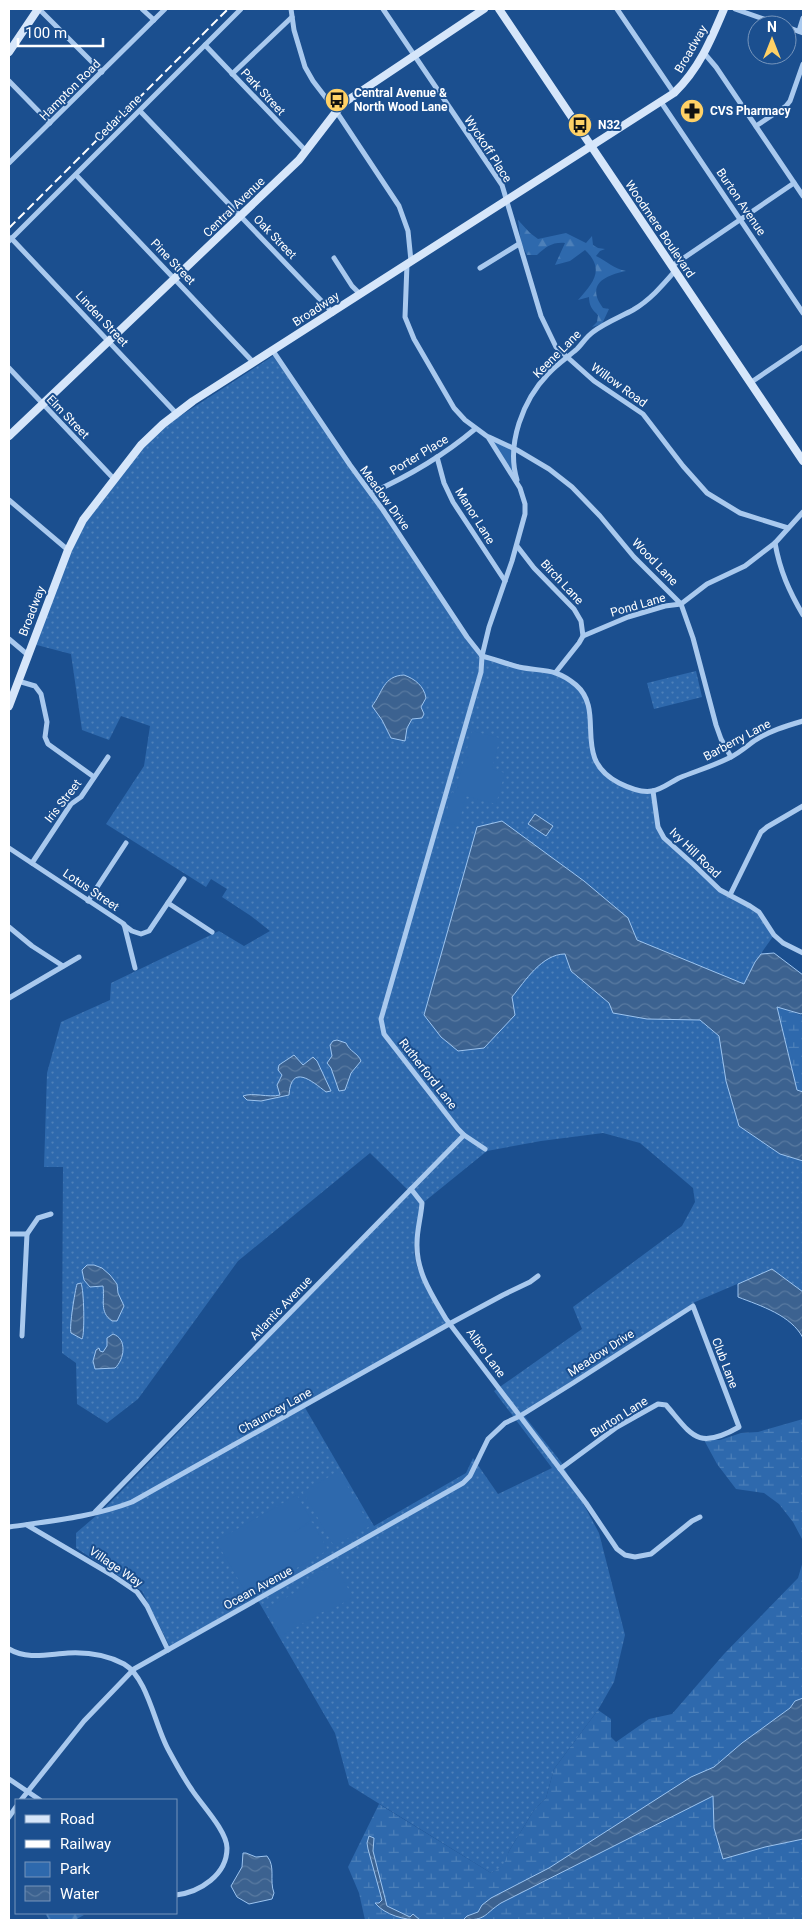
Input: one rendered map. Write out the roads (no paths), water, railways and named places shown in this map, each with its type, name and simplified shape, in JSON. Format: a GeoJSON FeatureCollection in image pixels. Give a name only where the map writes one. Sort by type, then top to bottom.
{"type":"FeatureCollection","features":[{"type":"Feature","properties":{"kind":"street"},"geometry":{"type":"LineString","coordinates":[[10,46],[38,9],[102,72]]}},
{"type":"Feature","properties":{"kind":"street"},"geometry":{"type":"LineString","coordinates":[[142,9],[154,20]]}},
{"type":"Feature","properties":{"kind":"street","name":"Hampton Road"},"geometry":{"type":"LineString","coordinates":[[9,163],[165,9]]}},
{"type":"Feature","properties":{"kind":"street","name":"Cedar Lane"},"geometry":{"type":"LineString","coordinates":[[10,240],[241,9]]}},
{"type":"Feature","properties":{"kind":"street"},"geometry":{"type":"LineString","coordinates":[[291,9],[296,41],[313,81],[336,111],[399,206],[408,231],[409,263],[404,305],[408,328],[454,408],[475,428],[488,437],[520,488]]}},
{"type":"Feature","properties":{"kind":"street","name":"Wyckoff Place"},"geometry":{"type":"LineString","coordinates":[[383,9],[502,185],[507,201]]}},
{"type":"Feature","properties":{"kind":"street","name":"Central Avenue"},"geometry":{"type":"LineString","coordinates":[[9,436],[299,160],[336,111],[352,96],[484,9]]}},
{"type":"Feature","properties":{"kind":"street","name":"Woodmere Boulevard"},"geometry":{"type":"LineString","coordinates":[[499,9],[803,461]]}},
{"type":"Feature","properties":{"kind":"street"},"geometry":{"type":"LineString","coordinates":[[618,9],[674,93]]}},
{"type":"Feature","properties":{"kind":"street","name":"Broadway"},"geometry":{"type":"LineString","coordinates":[[9,706],[68,550],[83,520],[141,445],[162,424],[176,413],[360,294],[674,93],[690,78],[704,54],[724,9]]}},
{"type":"Feature","properties":{"kind":"street"},"geometry":{"type":"LineString","coordinates":[[735,9],[752,15]]}},
{"type":"Feature","properties":{"kind":"street"},"geometry":{"type":"LineString","coordinates":[[232,74],[292,17]]}},
{"type":"Feature","properties":{"kind":"street"},"geometry":{"type":"LineString","coordinates":[[801,32],[803,18]]}},
{"type":"Feature","properties":{"kind":"street","name":"Park Street"},"geometry":{"type":"LineString","coordinates":[[205,45],[306,151]]}},
{"type":"Feature","properties":{"kind":"street"},"geometry":{"type":"LineString","coordinates":[[704,54],[716,67],[803,196]]}},
{"type":"Feature","properties":{"kind":"street"},"geometry":{"type":"LineString","coordinates":[[756,126],[786,106],[790,101],[803,64]]}},
{"type":"Feature","properties":{"kind":"street"},"geometry":{"type":"LineString","coordinates":[[9,81],[50,123]]}},
{"type":"Feature","properties":{"kind":"street","name":"Burton Avenue"},"geometry":{"type":"LineString","coordinates":[[661,102],[803,313]]}},
{"type":"Feature","properties":{"kind":"street","name":"Oak Street"},"geometry":{"type":"LineString","coordinates":[[140,111],[333,313]]}},
{"type":"Feature","properties":{"kind":"street","name":"Pine Street"},"geometry":{"type":"LineString","coordinates":[[76,175],[254,363]]}},
{"type":"Feature","properties":{"kind":"street","name":"Keene Lane"},"geometry":{"type":"LineString","coordinates":[[381,1023],[482,672],[482,656],[489,626],[525,514],[525,504],[515,472],[514,449],[519,425],[530,401],[548,374],[593,332],[634,309],[654,294],[673,268],[794,183]]}},
{"type":"Feature","properties":{"kind":"street","name":"Willow Road"},"geometry":{"type":"LineString","coordinates":[[507,201],[541,316],[549,336],[556,347],[594,381],[643,414],[683,466],[707,493],[740,513],[788,528]]}},
{"type":"Feature","properties":{"kind":"street","name":"Linden Street"},"geometry":{"type":"LineString","coordinates":[[10,240],[109,341],[176,413]]}},
{"type":"Feature","properties":{"kind":"street"},"geometry":{"type":"LineString","coordinates":[[480,268],[519,244]]}},
{"type":"Feature","properties":{"kind":"street"},"geometry":{"type":"LineString","coordinates":[[334,258],[352,286],[360,294]]}},
{"type":"Feature","properties":{"kind":"street"},"geometry":{"type":"LineString","coordinates":[[750,383],[803,347]]}},
{"type":"Feature","properties":{"kind":"street","name":"Meadow Drive"},"geometry":{"type":"LineString","coordinates":[[272,351],[482,656]]}},
{"type":"Feature","properties":{"kind":"street","name":"Elm Street"},"geometry":{"type":"LineString","coordinates":[[9,368],[114,479]]}},
{"type":"Feature","properties":{"kind":"street","name":"Porter Place"},"geometry":{"type":"LineString","coordinates":[[370,493],[400,480],[458,443],[475,428]]}},
{"type":"Feature","properties":{"kind":"street","name":"Wood Lane"},"geometry":{"type":"LineString","coordinates":[[488,437],[549,469],[572,487],[600,516],[634,557],[681,604],[693,638],[716,725],[731,757]]}},
{"type":"Feature","properties":{"kind":"street","name":"Manor Lane"},"geometry":{"type":"LineString","coordinates":[[437,457],[444,483],[452,502],[505,581]]}},
{"type":"Feature","properties":{"kind":"street"},"geometry":{"type":"LineString","coordinates":[[9,500],[68,550]]}},
{"type":"Feature","properties":{"kind":"street","name":"Pond Lane"},"geometry":{"type":"LineString","coordinates":[[583,636],[628,617],[665,606],[681,604],[707,584],[740,569],[775,543],[803,512]]}},
{"type":"Feature","properties":{"kind":"street"},"geometry":{"type":"LineString","coordinates":[[775,543],[779,566],[786,586],[803,615]]}},
{"type":"Feature","properties":{"kind":"street","name":"Birch Lane"},"geometry":{"type":"LineString","coordinates":[[516,546],[574,609],[581,621],[583,636]]}},
{"type":"Feature","properties":{"kind":"street"},"geometry":{"type":"LineString","coordinates":[[556,672],[579,644],[583,636]]}},
{"type":"Feature","properties":{"kind":"street"},"geometry":{"type":"LineString","coordinates":[[9,639],[28,655]]}},
{"type":"Feature","properties":{"kind":"street"},"geometry":{"type":"LineString","coordinates":[[482,656],[519,667],[556,672],[575,685],[587,699],[591,748],[599,767],[623,785],[638,791],[653,791]]}},
{"type":"Feature","properties":{"kind":"street"},"geometry":{"type":"LineString","coordinates":[[18,682],[35,686],[41,694],[47,722],[45,737],[48,744],[94,777]]}},
{"type":"Feature","properties":{"kind":"street","name":"Barberry Lane"},"geometry":{"type":"LineString","coordinates":[[653,791],[731,757],[755,740],[772,731],[803,721]]}},
{"type":"Feature","properties":{"kind":"street","name":"Iris Street"},"geometry":{"type":"LineString","coordinates":[[32,863],[71,804],[81,797],[108,757]]}},
{"type":"Feature","properties":{"kind":"street","name":"Ivy Hill Road"},"geometry":{"type":"LineString","coordinates":[[653,791],[658,827],[664,838],[713,884],[759,912],[774,935],[783,944],[803,953]]}},
{"type":"Feature","properties":{"kind":"street"},"geometry":{"type":"LineString","coordinates":[[730,895],[761,832],[803,806]]}},
{"type":"Feature","properties":{"kind":"street"},"geometry":{"type":"LineString","coordinates":[[88,901],[126,843]]}},
{"type":"Feature","properties":{"kind":"street","name":"Lotus Street"},"geometry":{"type":"LineString","coordinates":[[9,848],[124,924],[135,968]]}},
{"type":"Feature","properties":{"kind":"street"},"geometry":{"type":"LineString","coordinates":[[124,924],[132,931],[141,934],[149,931],[184,879]]}},
{"type":"Feature","properties":{"kind":"street"},"geometry":{"type":"LineString","coordinates":[[168,903],[212,932]]}},
{"type":"Feature","properties":{"kind":"street"},"geometry":{"type":"LineString","coordinates":[[9,927],[32,946],[63,966]]}},
{"type":"Feature","properties":{"kind":"street"},"geometry":{"type":"LineString","coordinates":[[9,998],[79,957]]}},
{"type":"Feature","properties":{"kind":"street","name":"Rutherford Lane"},"geometry":{"type":"LineString","coordinates":[[381,1023],[384,1034],[395,1049],[458,1129],[464,1134]]}},
{"type":"Feature","properties":{"kind":"street"},"geometry":{"type":"LineString","coordinates":[[464,1134],[485,1149]]}},
{"type":"Feature","properties":{"kind":"street","name":"Atlantic Avenue"},"geometry":{"type":"LineString","coordinates":[[94,1512],[464,1134]]}},
{"type":"Feature","properties":{"kind":"street","name":"Albro Lane"},"geometry":{"type":"LineString","coordinates":[[411,1189],[422,1204],[417,1241],[419,1266],[427,1288],[560,1468],[617,1549],[635,1557],[651,1554],[692,1520],[700,1516]]}},
{"type":"Feature","properties":{"kind":"street"},"geometry":{"type":"LineString","coordinates":[[22,1336],[27,1234],[38,1218],[51,1214]]}},
{"type":"Feature","properties":{"kind":"street"},"geometry":{"type":"LineString","coordinates":[[9,1234],[27,1234]]}},
{"type":"Feature","properties":{"kind":"street","name":"Chauncey Lane"},"geometry":{"type":"LineString","coordinates":[[9,1527],[76,1517],[123,1506],[157,1490],[451,1323],[538,1276]]}},
{"type":"Feature","properties":{"kind":"street","name":"Meadow Drive"},"geometry":{"type":"LineString","coordinates":[[520,1416],[693,1306]]}},
{"type":"Feature","properties":{"kind":"street","name":"Club Lane"},"geometry":{"type":"LineString","coordinates":[[693,1306],[739,1427]]}},
{"type":"Feature","properties":{"kind":"street","name":"Burton Lane"},"geometry":{"type":"LineString","coordinates":[[560,1468],[617,1427],[658,1404],[666,1405],[689,1433],[696,1438],[705,1440],[739,1427]]}},
{"type":"Feature","properties":{"kind":"street","name":"Ocean Avenue"},"geometry":{"type":"LineString","coordinates":[[22,1799],[84,1721],[132,1671],[463,1483],[470,1476],[491,1434],[505,1423],[520,1416]]}},
{"type":"Feature","properties":{"kind":"street","name":"Village Way"},"geometry":{"type":"LineString","coordinates":[[27,1524],[112,1574],[137,1592],[147,1606],[168,1650]]}},
{"type":"Feature","properties":{"kind":"street"},"geometry":{"type":"LineString","coordinates":[[9,1649],[24,1655],[38,1656],[70,1653],[91,1654],[123,1664],[132,1671],[142,1687],[167,1747],[185,1780],[226,1839],[227,1850],[225,1860],[214,1877],[197,1890],[178,1894]]}},
{"type":"Feature","properties":{"kind":"street"},"geometry":{"type":"LineString","coordinates":[[9,1779],[38,1799]]}},
{"type":"Feature","properties":{"kind":"water"},"geometry":{"type":"Polygon","coordinates":[[[404,675],[418,684],[426,698],[421,707],[424,714],[422,718],[412,719],[407,728],[405,741],[391,738],[372,706],[384,686],[392,678],[404,675]]]}},
{"type":"Feature","properties":{"kind":"water"},"geometry":{"type":"Polygon","coordinates":[[[535,814],[553,826],[546,836],[528,824],[535,814]]]}},
{"type":"Feature","properties":{"kind":"water"},"geometry":{"type":"Polygon","coordinates":[[[502,821],[584,881],[628,918],[637,940],[744,984],[761,954],[774,953],[803,975],[803,1013],[777,1007],[797,1090],[803,1092],[803,1161],[780,1154],[739,1126],[726,1081],[719,1036],[700,1020],[647,1019],[613,1013],[609,1003],[571,971],[565,954],[549,958],[528,976],[512,997],[515,1015],[484,1048],[458,1051],[441,1037],[424,1015],[477,827],[502,821]]]}},
{"type":"Feature","properties":{"kind":"water"},"geometry":{"type":"Polygon","coordinates":[[[337,1040],[346,1043],[361,1061],[351,1073],[345,1090],[339,1091],[331,1068],[327,1063],[332,1056],[330,1045],[333,1041],[337,1040]]]}},
{"type":"Feature","properties":{"kind":"water"},"geometry":{"type":"Polygon","coordinates":[[[294,1055],[303,1065],[313,1057],[317,1061],[331,1091],[326,1092],[315,1083],[303,1077],[298,1077],[294,1079],[291,1085],[289,1095],[261,1101],[247,1100],[243,1096],[280,1095],[277,1085],[282,1075],[278,1070],[279,1065],[294,1055]]]}},
{"type":"Feature","properties":{"kind":"water"},"geometry":{"type":"Polygon","coordinates":[[[87,1265],[102,1268],[117,1284],[118,1293],[124,1306],[117,1321],[112,1321],[105,1314],[103,1286],[90,1287],[84,1280],[82,1270],[87,1265]]]}},
{"type":"Feature","properties":{"kind":"water"},"geometry":{"type":"Polygon","coordinates":[[[772,1269],[803,1292],[803,1338],[798,1330],[783,1317],[738,1297],[738,1284],[772,1269]]]}},
{"type":"Feature","properties":{"kind":"water"},"geometry":{"type":"Polygon","coordinates":[[[81,1283],[84,1312],[82,1339],[71,1333],[76,1288],[77,1284],[81,1283]]]}},
{"type":"Feature","properties":{"kind":"water"},"geometry":{"type":"Polygon","coordinates":[[[113,1334],[121,1340],[123,1345],[121,1360],[115,1368],[95,1369],[93,1361],[96,1350],[99,1348],[103,1352],[107,1346],[107,1338],[113,1334]]]}},
{"type":"Feature","properties":{"kind":"water"},"geometry":{"type":"Polygon","coordinates":[[[803,1698],[803,1839],[723,1859],[714,1828],[713,1796],[501,1903],[481,1918],[463,1920],[467,1916],[478,1912],[482,1905],[491,1898],[549,1868],[691,1777],[714,1767],[742,1743],[790,1708],[795,1701],[803,1698]]]}},
{"type":"Feature","properties":{"kind":"water"},"geometry":{"type":"Polygon","coordinates":[[[369,1836],[374,1838],[373,1851],[387,1906],[410,1917],[413,1914],[420,1920],[395,1916],[384,1911],[375,1903],[379,1903],[382,1900],[368,1849],[369,1836]]]}},
{"type":"Feature","properties":{"kind":"water"},"geometry":{"type":"Polygon","coordinates":[[[243,1853],[256,1857],[267,1856],[270,1860],[274,1893],[272,1899],[249,1904],[237,1897],[231,1886],[242,1867],[243,1853]]]}},
{"type":"Feature","properties":{"kind":"railway"},"geometry":{"type":"LineString","coordinates":[[9,228],[228,9]]}},
{"type":"Feature","properties":{"kind":"place","name":"Central Avenue & North Wood Lane"},"geometry":{"type":"Point","coordinates":[337,100]}},
{"type":"Feature","properties":{"kind":"place","name":"CVS Pharmacy"},"geometry":{"type":"Point","coordinates":[692,111]}},
{"type":"Feature","properties":{"kind":"place","name":"N32"},"geometry":{"type":"Point","coordinates":[580,125]}}]}
